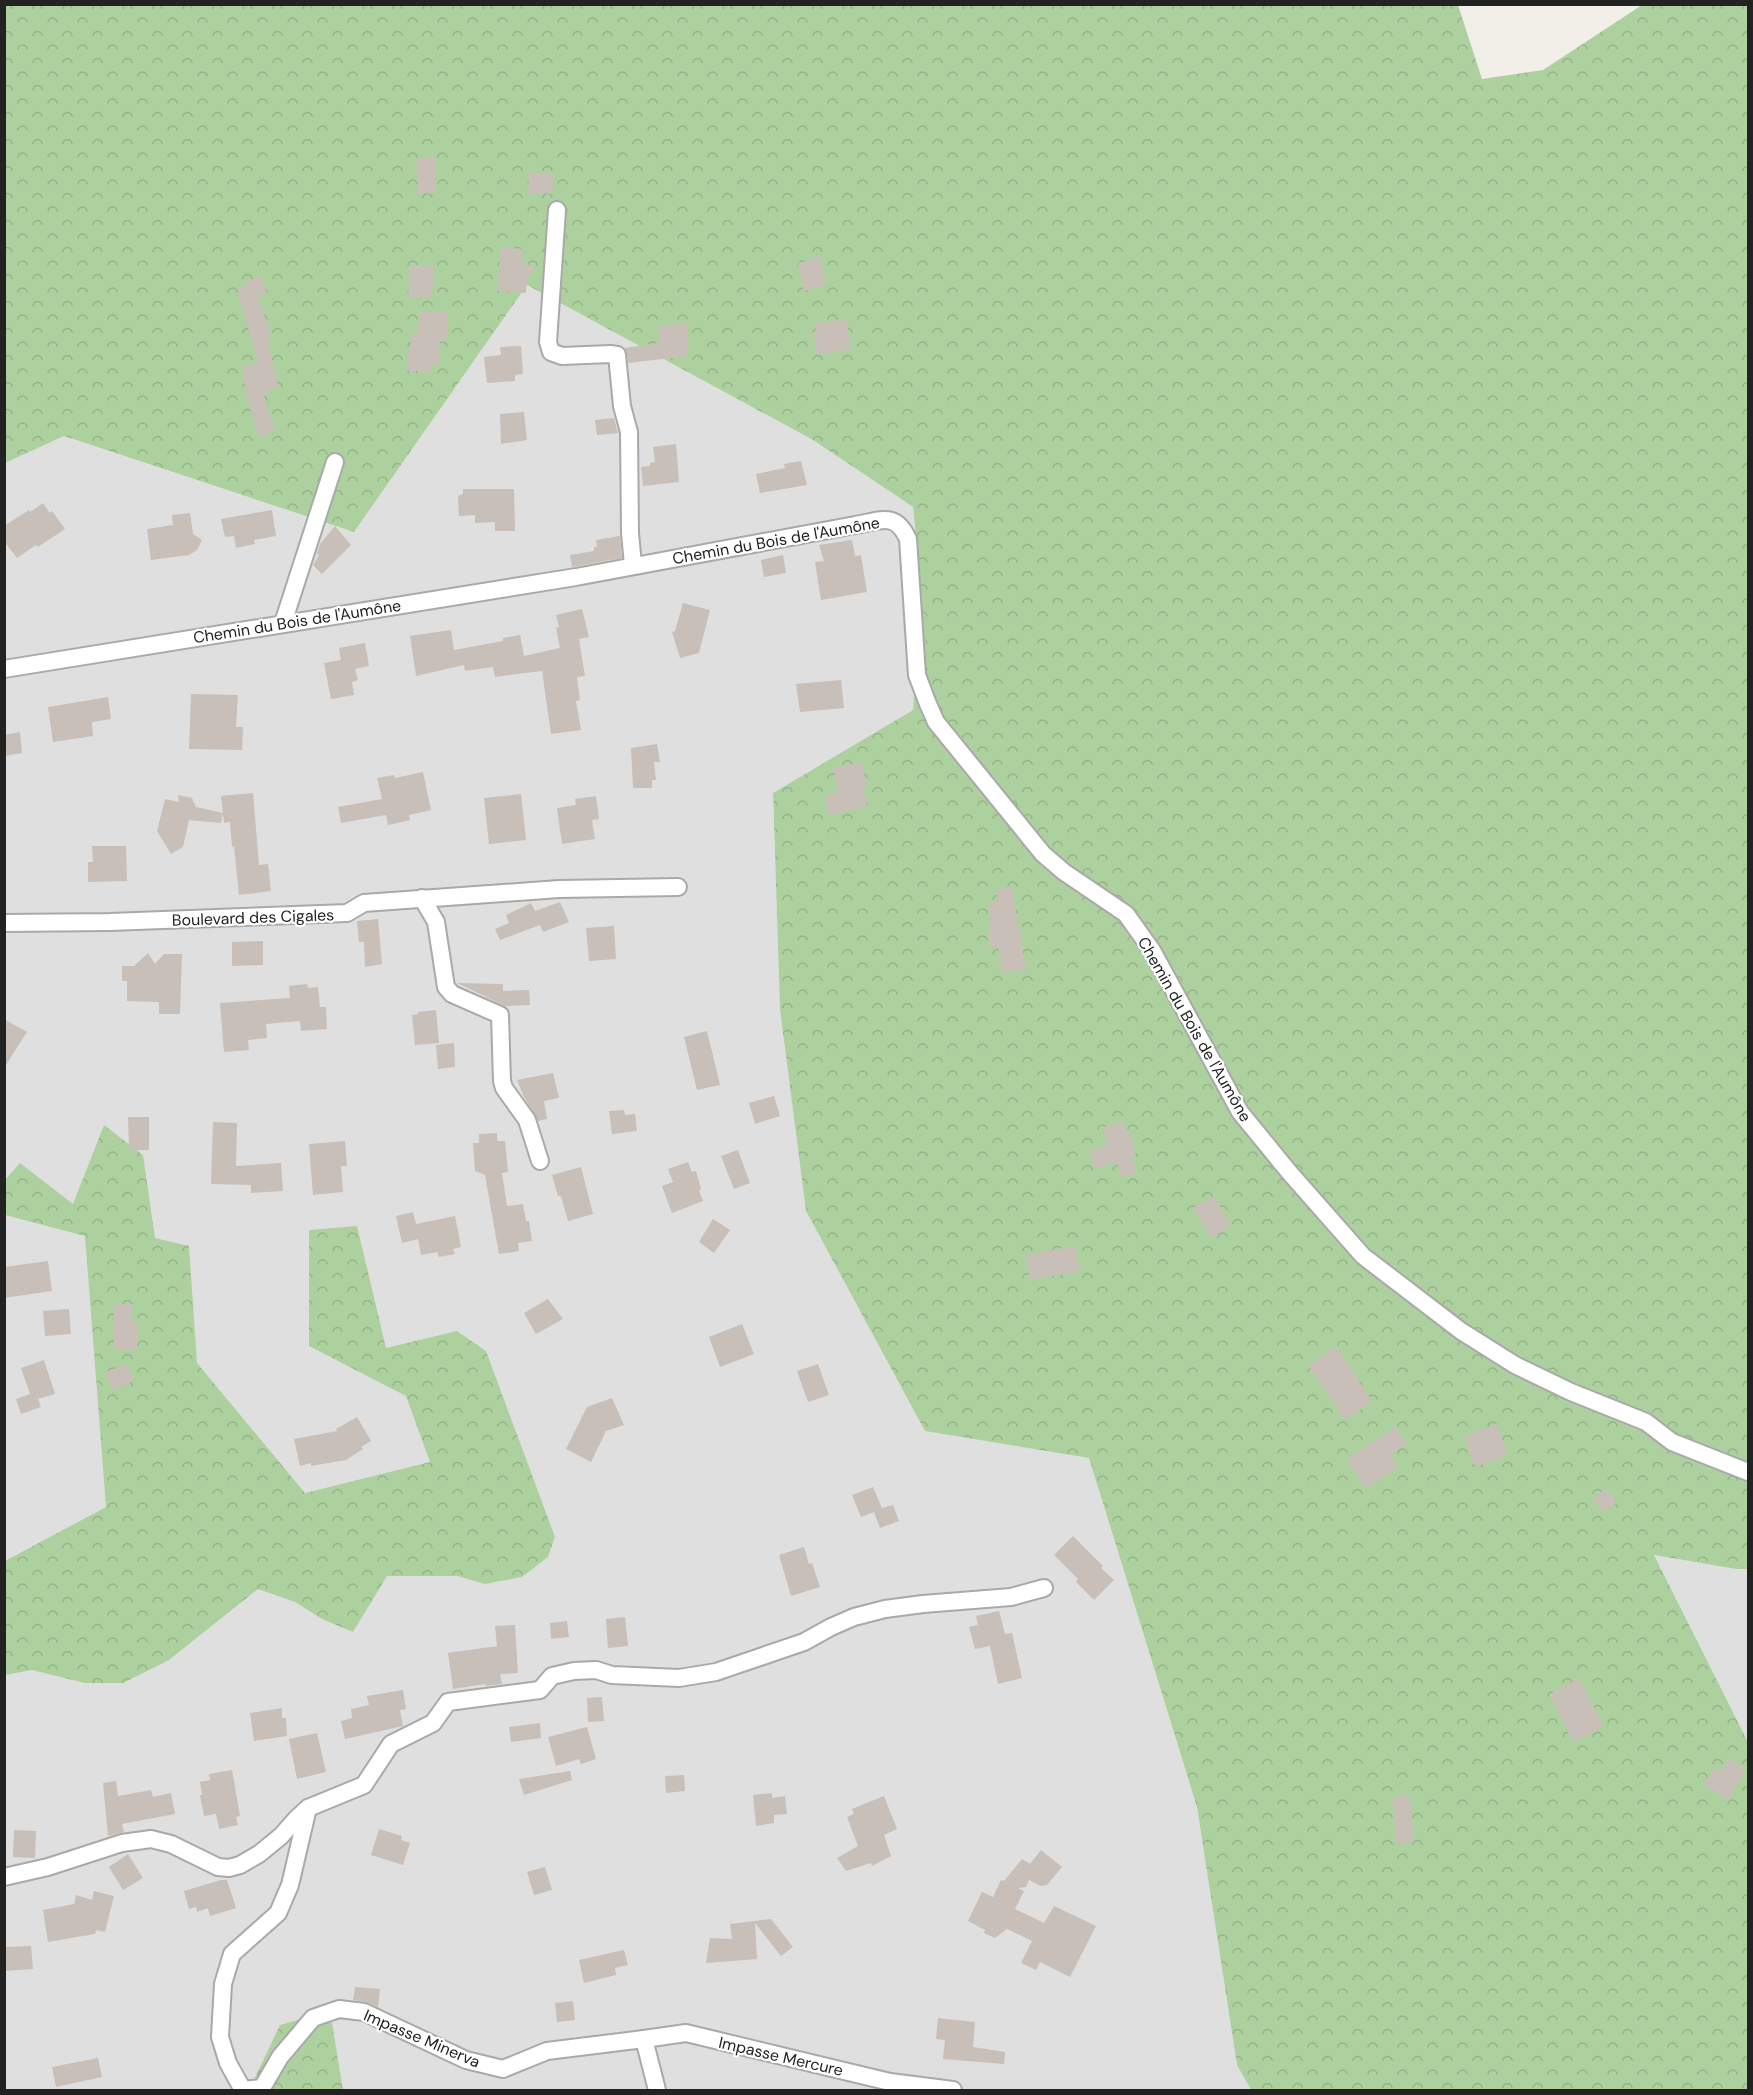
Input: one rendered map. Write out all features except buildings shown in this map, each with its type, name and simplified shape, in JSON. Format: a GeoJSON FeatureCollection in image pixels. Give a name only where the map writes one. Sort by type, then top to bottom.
{"type":"FeatureCollection","features":[{"type":"Feature","properties":{"kind":"street"},"geometry":{"type":"LineString","coordinates":[[557,210],[548,342],[551,352],[561,356],[617,355],[622,406],[629,432],[630,533],[633,565]]}},
{"type":"Feature","properties":{"kind":"street"},"geometry":{"type":"LineString","coordinates":[[283,623],[335,462]]}},
{"type":"Feature","properties":{"kind":"street","name":"Chemin du Bois de l'Aumône"},"geometry":{"type":"LineString","coordinates":[[4,669],[576,577],[890,519],[897,522],[908,539],[917,675],[936,722],[1043,854],[1064,873],[1126,914],[1153,952],[1240,1112],[1363,1257],[1461,1331],[1515,1365],[1571,1392],[1646,1422],[1672,1442],[1749,1472]]}},
{"type":"Feature","properties":{"kind":"street","name":"Boulevard des Cigales"},"geometry":{"type":"LineString","coordinates":[[4,923],[110,922],[346,913],[364,903],[422,898],[558,889],[678,886]]}},
{"type":"Feature","properties":{"kind":"street"},"geometry":{"type":"LineString","coordinates":[[422,898],[436,922],[446,987],[452,994],[500,1015],[502,1081],[504,1088],[527,1120],[540,1161]]}},
{"type":"Feature","properties":{"kind":"street"},"geometry":{"type":"LineString","coordinates":[[4,1877],[48,1867],[122,1843],[151,1839],[171,1844],[218,1867],[229,1868],[240,1865],[259,1854],[281,1836],[308,1808],[364,1785],[391,1744],[433,1723],[448,1702],[540,1690],[552,1676],[574,1671],[596,1670],[612,1675],[679,1678],[716,1672],[804,1642],[831,1626],[854,1617],[885,1609],[1011,1597],[1044,1588]]}},
{"type":"Feature","properties":{"kind":"street","name":"Impasse Minerva"},"geometry":{"type":"LineString","coordinates":[[308,1808],[290,1885],[278,1913],[232,1954],[223,1984],[220,2037],[228,2063],[243,2090],[262,2088],[280,2057],[313,2018],[339,2009],[364,2012],[466,2060],[503,2069],[547,2051],[644,2039]]}},
{"type":"Feature","properties":{"kind":"street","name":"Impasse Mercure"},"geometry":{"type":"LineString","coordinates":[[644,2039],[686,2033],[890,2082],[953,2091]]}},
{"type":"Feature","properties":{"kind":"street"},"geometry":{"type":"LineString","coordinates":[[644,2039],[657,2091]]}},
{"type":"Feature","properties":{"kind":"shaded area"},"geometry":{"type":"Polygon","coordinates":[[[527,285],[813,440],[913,507],[921,587],[913,710],[773,793],[780,1010],[806,1211],[925,1430],[1089,1458],[1197,1807],[1237,2065],[1251,2090],[5,2090],[4,463],[64,436],[354,532],[527,285]]]}},
{"type":"Feature","properties":{"kind":"shaded area"},"geometry":{"type":"Polygon","coordinates":[[[1654,1555],[1748,1569],[1748,1742],[1654,1555]]]}},
{"type":"Feature","properties":{"kind":"green space"},"geometry":{"type":"Polygon","coordinates":[[[4,5],[1458,5],[1482,79],[1543,70],[1642,5],[1748,5],[1748,1569],[1654,1555],[1748,1742],[1748,2090],[1251,2090],[1237,2065],[1197,1807],[1089,1458],[925,1431],[806,1211],[780,1010],[773,793],[913,710],[921,587],[913,507],[813,440],[527,285],[354,532],[64,436],[5,463],[4,5]]]}},
{"type":"Feature","properties":{"kind":"green space"},"geometry":{"type":"Polygon","coordinates":[[[104,1125],[143,1155],[155,1238],[189,1246],[197,1363],[305,1493],[430,1462],[406,1396],[309,1346],[309,1230],[357,1226],[386,1348],[457,1331],[486,1351],[555,1537],[548,1557],[522,1577],[485,1584],[457,1576],[387,1576],[353,1632],[322,1619],[295,1602],[258,1589],[169,1660],[123,1683],[85,1683],[32,1670],[5,1675],[5,1561],[106,1507],[85,1236],[5,1215],[5,1180],[20,1163],[73,1204],[104,1125]]]}},
{"type":"Feature","properties":{"kind":"green space"},"geometry":{"type":"Polygon","coordinates":[[[308,2017],[332,2023],[343,2090],[249,2090],[280,2025],[308,2017]]]}}]}
